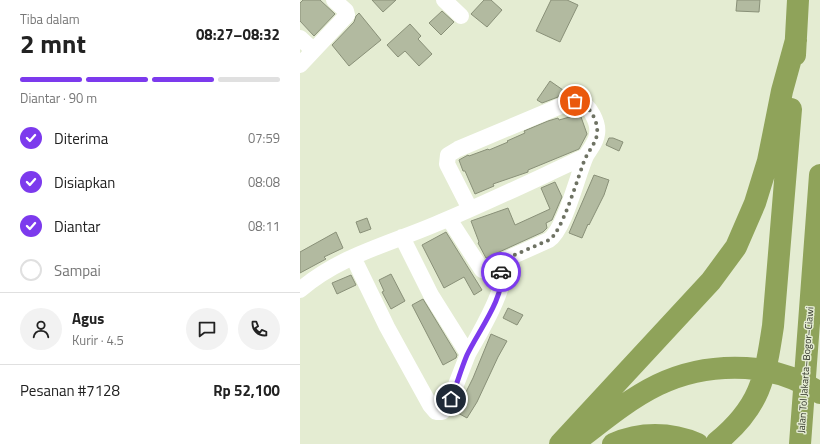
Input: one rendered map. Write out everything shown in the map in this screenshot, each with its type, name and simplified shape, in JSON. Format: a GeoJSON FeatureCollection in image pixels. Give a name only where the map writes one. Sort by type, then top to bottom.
{"type":"FeatureCollection","features":[{"type":"Feature","properties":{"kind":"highway"},"geometry":{"type":"LineString","coordinates":[[613,444],[623,439],[651,435],[707,443],[730,432],[747,412],[760,390],[768,360],[773,326],[798,0]]}},
{"type":"Feature","properties":{"kind":"highway"},"geometry":{"type":"LineString","coordinates":[[560,444],[711,280],[736,247],[755,203],[768,161],[782,91],[796,40]]}},
{"type":"Feature","properties":{"kind":"highway","name":"Jalan Tol Jakarta–Bogor–Ciawi"},"geometry":{"type":"LineString","coordinates":[[800,444],[820,175]]}},
{"type":"Feature","properties":{"kind":"highway"},"geometry":{"type":"LineString","coordinates":[[572,444],[622,406],[648,390],[674,377],[699,370],[728,367],[759,369],[787,376],[820,393]]}},
{"type":"Feature","properties":{"kind":"street"},"geometry":{"type":"LineString","coordinates":[[444,0],[462,16]]}},
{"type":"Feature","properties":{"kind":"street"},"geometry":{"type":"LineString","coordinates":[[300,65],[347,14],[342,2]]}},
{"type":"Feature","properties":{"kind":"street"},"geometry":{"type":"LineString","coordinates":[[300,38],[313,50]]}},
{"type":"Feature","properties":{"kind":"street"},"geometry":{"type":"LineString","coordinates":[[470,209],[447,164],[448,155],[458,149],[570,102],[584,103],[588,107],[597,128],[597,136],[586,156],[554,237],[482,270]]}},
{"type":"Feature","properties":{"kind":"street"},"geometry":{"type":"LineString","coordinates":[[300,290],[330,268],[353,257],[449,219],[586,156]]}},
{"type":"Feature","properties":{"kind":"street"},"geometry":{"type":"LineString","coordinates":[[449,219],[497,296]]}},
{"type":"Feature","properties":{"kind":"street"},"geometry":{"type":"LineString","coordinates":[[402,237],[431,295],[468,354]]}},
{"type":"Feature","properties":{"kind":"street"},"geometry":{"type":"LineString","coordinates":[[353,257],[387,327],[430,405],[436,412],[442,412],[448,405],[468,354],[502,285],[498,262]]}},
{"type":"Feature","properties":{"kind":"building"},"geometry":{"type":"Polygon","coordinates":[[[303,0],[320,0],[335,14],[314,36],[300,21],[300,3],[303,0]]]}},
{"type":"Feature","properties":{"kind":"building"},"geometry":{"type":"Polygon","coordinates":[[[372,0],[396,0],[383,12],[372,0]]]}},
{"type":"Feature","properties":{"kind":"building"},"geometry":{"type":"Polygon","coordinates":[[[484,0],[491,0],[502,10],[487,27],[471,14],[484,0]]]}},
{"type":"Feature","properties":{"kind":"building"},"geometry":{"type":"Polygon","coordinates":[[[551,0],[567,0],[578,5],[560,42],[536,31],[551,0]]]}},
{"type":"Feature","properties":{"kind":"building"},"geometry":{"type":"Polygon","coordinates":[[[737,0],[760,0],[759,12],[736,11],[737,0]]]}},
{"type":"Feature","properties":{"kind":"building"},"geometry":{"type":"Polygon","coordinates":[[[442,11],[454,22],[441,35],[429,23],[442,11]]]}},
{"type":"Feature","properties":{"kind":"building"},"geometry":{"type":"Polygon","coordinates":[[[359,13],[381,40],[349,66],[332,45],[354,22],[359,13]]]}},
{"type":"Feature","properties":{"kind":"building"},"geometry":{"type":"Polygon","coordinates":[[[410,24],[421,36],[418,39],[432,54],[419,66],[405,51],[398,57],[387,45],[410,24]]]}},
{"type":"Feature","properties":{"kind":"building"},"geometry":{"type":"Polygon","coordinates":[[[550,81],[563,90],[558,97],[542,103],[537,100],[550,81]]]}},
{"type":"Feature","properties":{"kind":"building"},"geometry":{"type":"Polygon","coordinates":[[[580,114],[587,134],[579,149],[528,170],[528,172],[493,184],[494,186],[475,194],[459,160],[468,155],[469,156],[488,149],[489,150],[508,142],[507,141],[525,133],[524,131],[548,121],[558,118],[559,120],[580,114]]]}},
{"type":"Feature","properties":{"kind":"building"},"geometry":{"type":"Polygon","coordinates":[[[609,138],[623,142],[619,151],[606,145],[609,138]]]}},
{"type":"Feature","properties":{"kind":"building"},"geometry":{"type":"Polygon","coordinates":[[[594,175],[609,180],[604,195],[582,238],[569,233],[594,175]]]}},
{"type":"Feature","properties":{"kind":"building"},"geometry":{"type":"Polygon","coordinates":[[[555,182],[562,197],[552,220],[546,223],[547,228],[543,232],[486,258],[478,243],[479,242],[471,221],[508,208],[515,225],[550,209],[541,188],[555,182]]]}},
{"type":"Feature","properties":{"kind":"building"},"geometry":{"type":"Polygon","coordinates":[[[367,218],[371,229],[360,233],[356,222],[367,218]]]}},
{"type":"Feature","properties":{"kind":"building"},"geometry":{"type":"Polygon","coordinates":[[[336,232],[343,248],[324,257],[326,259],[300,273],[300,252],[336,232]]]}},
{"type":"Feature","properties":{"kind":"building"},"geometry":{"type":"Polygon","coordinates":[[[446,232],[482,290],[474,295],[464,277],[444,288],[422,245],[446,232]]]}},
{"type":"Feature","properties":{"kind":"building"},"geometry":{"type":"Polygon","coordinates":[[[391,274],[405,301],[391,309],[382,292],[384,291],[379,280],[391,274]]]}},
{"type":"Feature","properties":{"kind":"building"},"geometry":{"type":"Polygon","coordinates":[[[351,275],[356,285],[337,294],[332,283],[351,275]]]}},
{"type":"Feature","properties":{"kind":"building"},"geometry":{"type":"Polygon","coordinates":[[[423,299],[457,355],[456,358],[443,365],[412,305],[423,299]]]}},
{"type":"Feature","properties":{"kind":"building"},"geometry":{"type":"Polygon","coordinates":[[[508,308],[523,315],[517,325],[503,318],[508,308]]]}},
{"type":"Feature","properties":{"kind":"building"},"geometry":{"type":"Polygon","coordinates":[[[491,334],[507,341],[477,402],[467,418],[456,412],[473,378],[491,334]]]}},
{"type":"Feature","properties":{"kind":"way so far"},"geometry":{"type":"LineString","coordinates":[[501,272],[498,262],[549,240],[554,237],[560,225],[586,156],[594,144],[598,133],[596,123],[588,107],[584,103],[575,101]]}},
{"type":"Feature","properties":{"kind":"route"},"geometry":{"type":"LineString","coordinates":[[451,399],[468,354],[502,285],[501,272]]}}]}
